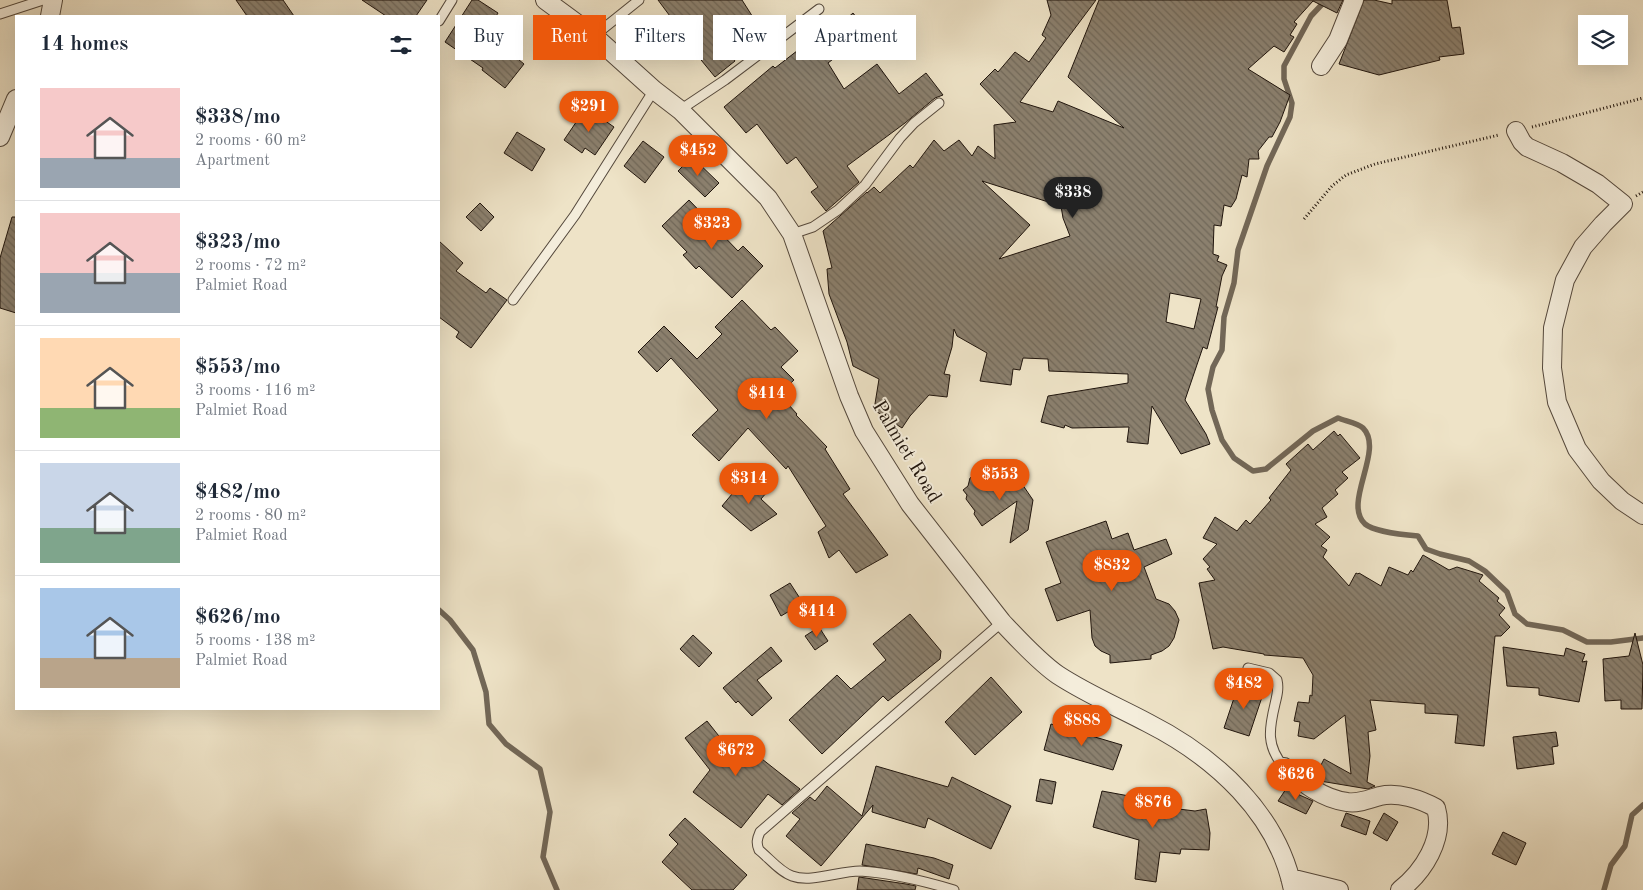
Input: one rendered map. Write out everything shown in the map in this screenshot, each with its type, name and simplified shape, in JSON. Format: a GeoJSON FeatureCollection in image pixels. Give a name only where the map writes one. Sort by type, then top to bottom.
{"type":"FeatureCollection","features":[{"type":"Feature","properties":{"kind":"street"},"geometry":{"type":"LineString","coordinates":[[50,15],[53,0]]}},
{"type":"Feature","properties":{"kind":"street","name":"Palmiet Road"},"geometry":{"type":"LineString","coordinates":[[545,0],[565,15]]}},
{"type":"Feature","properties":{"kind":"street"},"geometry":{"type":"LineString","coordinates":[[1321,66],[1338,40],[1354,0]]}},
{"type":"Feature","properties":{"kind":"street","name":"Palmiet Road"},"geometry":{"type":"LineString","coordinates":[[606,47],[654,90],[680,110],[768,198],[792,234],[849,396],[864,431],[910,504],[1002,622],[1056,673],[1098,699],[1149,723],[1184,744],[1225,775],[1256,810],[1276,840],[1292,884],[1340,890]]}},
{"type":"Feature","properties":{"kind":"street"},"geometry":{"type":"LineString","coordinates":[[0,137],[15,101]]}},
{"type":"Feature","properties":{"kind":"street"},"geometry":{"type":"LineString","coordinates":[[1516,131],[1527,148],[1562,163],[1598,184],[1623,204],[1582,247],[1565,280],[1553,328],[1552,368],[1557,402],[1577,449],[1601,481],[1622,501],[1643,515]]}},
{"type":"Feature","properties":{"kind":"street"},"geometry":{"type":"LineString","coordinates":[[1284,767],[1300,781],[1332,799],[1348,803],[1361,802],[1383,795],[1404,796],[1436,808],[1438,817],[1437,829],[1426,862],[1410,882],[1400,890]]}},
{"type":"Feature","properties":{"kind":"lane"},"geometry":{"type":"LineString","coordinates":[[0,14],[43,0]]}},
{"type":"Feature","properties":{"kind":"lane"},"geometry":{"type":"LineString","coordinates":[[440,19],[452,0]]}},
{"type":"Feature","properties":{"kind":"lane"},"geometry":{"type":"LineString","coordinates":[[606,26],[639,0]]}},
{"type":"Feature","properties":{"kind":"lane"},"geometry":{"type":"LineString","coordinates":[[680,110],[819,10]]}},
{"type":"Feature","properties":{"kind":"lane"},"geometry":{"type":"LineString","coordinates":[[513,300],[575,215],[654,90]]}},
{"type":"Feature","properties":{"kind":"lane"},"geometry":{"type":"LineString","coordinates":[[792,234],[813,227],[838,210],[865,186],[900,138],[914,123],[939,103]]}},
{"type":"Feature","properties":{"kind":"lane"},"geometry":{"type":"LineString","coordinates":[[954,890],[917,879],[860,871],[808,878],[793,877],[786,874],[760,850],[757,839],[760,832],[1002,622]]}},
{"type":"Feature","properties":{"kind":"lane"},"geometry":{"type":"LineString","coordinates":[[1248,668],[1269,674],[1277,680],[1278,690],[1272,714],[1270,742],[1277,759],[1284,767]]}},
{"type":"Feature","properties":{"kind":"path"},"geometry":{"type":"LineString","coordinates":[[1304,219],[1332,186],[1346,175],[1375,164],[1516,131],[1643,98]]}},
{"type":"Feature","properties":{"kind":"building"},"geometry":{"type":"Polygon","coordinates":[[[236,0],[283,0],[293,15],[246,15],[236,0]]]}},
{"type":"Feature","properties":{"kind":"building"},"geometry":{"type":"Polygon","coordinates":[[[362,0],[427,0],[417,15],[384,15],[362,0]]]}},
{"type":"Feature","properties":{"kind":"building"},"geometry":{"type":"Polygon","coordinates":[[[472,0],[478,0],[498,13],[497,15],[462,15],[472,0]]]}},
{"type":"Feature","properties":{"kind":"building"},"geometry":{"type":"Polygon","coordinates":[[[658,0],[742,0],[752,15],[713,15],[713,60],[735,61],[715,77],[701,60],[703,60],[703,15],[669,15],[658,0]]]}},
{"type":"Feature","properties":{"kind":"building"},"geometry":{"type":"Polygon","coordinates":[[[1047,0],[1096,0],[1020,102],[1053,112],[1058,101],[1124,128],[1068,77],[1099,0],[1343,0],[1337,13],[1313,1],[1294,22],[1297,24],[1290,35],[1294,37],[1284,52],[1274,46],[1248,69],[1290,95],[1272,137],[1269,137],[1258,151],[1259,159],[1249,159],[1247,177],[1242,175],[1236,199],[1231,207],[1224,205],[1221,226],[1214,225],[1213,254],[1219,256],[1217,261],[1227,265],[1222,276],[1216,307],[1218,307],[1207,349],[1203,347],[1185,400],[1210,444],[1181,454],[1152,406],[1148,444],[1127,442],[1129,427],[1072,428],[1065,425],[1064,428],[1041,422],[1048,396],[1128,383],[1128,374],[1049,371],[1048,359],[1023,358],[1020,370],[1013,369],[1011,385],[980,381],[987,353],[957,336],[954,329],[952,347],[944,374],[950,375],[947,397],[929,395],[902,428],[874,410],[879,379],[853,366],[847,342],[829,294],[827,269],[832,268],[823,231],[867,192],[874,187],[880,193],[910,165],[913,168],[934,140],[944,151],[959,140],[972,156],[978,146],[995,159],[994,125],[1016,122],[980,84],[995,69],[998,72],[1015,52],[1029,62],[1046,38],[1042,35],[1051,15],[1047,0]],[[982,181],[1030,225],[999,259],[1070,236],[1063,218],[1061,206],[982,181]],[[1170,293],[1166,322],[1194,329],[1201,299],[1170,293]]]}},
{"type":"Feature","properties":{"kind":"building"},"geometry":{"type":"Polygon","coordinates":[[[1364,0],[1392,4],[1392,0],[1447,0],[1452,28],[1460,27],[1464,54],[1439,57],[1440,60],[1379,75],[1339,64],[1364,0]]]}},
{"type":"Feature","properties":{"kind":"building"},"geometry":{"type":"Polygon","coordinates":[[[455,26],[455,49],[445,42],[455,26]]]}},
{"type":"Feature","properties":{"kind":"building"},"geometry":{"type":"Polygon","coordinates":[[[796,52],[796,60],[832,60],[828,63],[844,89],[877,64],[899,94],[926,73],[943,95],[935,98],[847,166],[859,182],[826,211],[811,192],[818,187],[796,157],[787,164],[757,124],[746,133],[724,107],[773,66],[775,68],[796,52]]]}},
{"type":"Feature","properties":{"kind":"building"},"geometry":{"type":"Polygon","coordinates":[[[471,60],[519,60],[524,64],[505,88],[482,70],[483,68],[471,60]]]}},
{"type":"Feature","properties":{"kind":"building"},"geometry":{"type":"Polygon","coordinates":[[[591,111],[614,127],[595,155],[585,148],[582,153],[564,140],[583,112],[588,116],[591,111]]]}},
{"type":"Feature","properties":{"kind":"building"},"geometry":{"type":"Polygon","coordinates":[[[517,132],[545,149],[532,171],[504,153],[517,132]]]}},
{"type":"Feature","properties":{"kind":"building"},"geometry":{"type":"Polygon","coordinates":[[[643,141],[664,157],[645,183],[624,166],[643,141]]]}},
{"type":"Feature","properties":{"kind":"building"},"geometry":{"type":"Polygon","coordinates":[[[692,157],[719,183],[705,197],[678,171],[692,157]]]}},
{"type":"Feature","properties":{"kind":"building"},"geometry":{"type":"Polygon","coordinates":[[[689,200],[738,251],[743,246],[763,266],[732,298],[699,266],[696,269],[683,255],[687,252],[662,226],[689,200]]]}},
{"type":"Feature","properties":{"kind":"building"},"geometry":{"type":"Polygon","coordinates":[[[480,203],[494,217],[481,231],[466,217],[480,203]]]}},
{"type":"Feature","properties":{"kind":"building"},"geometry":{"type":"Polygon","coordinates":[[[12,217],[15,217],[15,313],[0,308],[0,258],[12,217]]]}},
{"type":"Feature","properties":{"kind":"building"},"geometry":{"type":"Polygon","coordinates":[[[440,242],[463,263],[456,271],[486,293],[490,288],[507,300],[471,348],[456,337],[459,332],[440,318],[440,242]]]}},
{"type":"Feature","properties":{"kind":"building"},"geometry":{"type":"Polygon","coordinates":[[[742,300],[771,330],[775,327],[798,351],[781,367],[794,380],[779,394],[827,447],[825,449],[850,489],[843,494],[888,555],[856,573],[839,550],[829,558],[818,532],[826,526],[788,466],[786,469],[748,428],[719,461],[692,435],[718,410],[671,358],[657,372],[638,352],[664,326],[697,359],[722,334],[715,327],[742,300]]]}},
{"type":"Feature","properties":{"kind":"building"},"geometry":{"type":"Polygon","coordinates":[[[1334,431],[1338,436],[1340,434],[1360,458],[1342,472],[1348,478],[1335,490],[1338,494],[1322,508],[1327,517],[1315,524],[1330,537],[1321,546],[1327,550],[1323,557],[1349,586],[1356,573],[1381,586],[1389,567],[1408,575],[1411,570],[1413,572],[1423,555],[1449,570],[1457,567],[1483,575],[1479,581],[1499,598],[1497,601],[1505,608],[1499,615],[1510,627],[1501,636],[1495,636],[1484,746],[1455,743],[1458,715],[1425,713],[1425,704],[1370,700],[1376,730],[1368,732],[1370,756],[1367,782],[1375,786],[1368,789],[1320,781],[1315,777],[1324,759],[1351,774],[1345,715],[1314,739],[1298,736],[1300,722],[1294,721],[1298,702],[1309,703],[1310,695],[1312,696],[1313,675],[1303,658],[1264,655],[1223,647],[1213,649],[1199,583],[1215,580],[1207,569],[1210,567],[1203,559],[1217,544],[1203,538],[1215,517],[1237,531],[1246,520],[1250,524],[1271,500],[1269,498],[1291,470],[1286,464],[1308,444],[1313,450],[1334,431]]]}},
{"type":"Feature","properties":{"kind":"building"},"geometry":{"type":"Polygon","coordinates":[[[975,474],[985,476],[990,483],[997,478],[1020,481],[1033,500],[1028,530],[1010,543],[1017,501],[982,526],[974,514],[975,511],[966,499],[967,495],[963,490],[968,486],[970,478],[975,474]]]}},
{"type":"Feature","properties":{"kind":"building"},"geometry":{"type":"Polygon","coordinates":[[[748,475],[767,492],[761,499],[777,514],[751,531],[722,506],[748,475]]]}},
{"type":"Feature","properties":{"kind":"building"},"geometry":{"type":"Polygon","coordinates":[[[1106,521],[1112,539],[1128,533],[1134,550],[1166,539],[1172,554],[1144,567],[1156,599],[1169,604],[1179,620],[1174,638],[1169,646],[1151,655],[1151,659],[1110,663],[1110,655],[1095,646],[1092,638],[1090,610],[1057,621],[1045,589],[1061,583],[1046,542],[1106,521]]]}},
{"type":"Feature","properties":{"kind":"building"},"geometry":{"type":"Polygon","coordinates":[[[790,583],[803,603],[781,616],[770,595],[790,583]]]}},
{"type":"Feature","properties":{"kind":"building"},"geometry":{"type":"Polygon","coordinates":[[[910,614],[941,651],[940,659],[888,701],[883,696],[822,754],[789,720],[837,675],[851,689],[886,660],[873,644],[910,614]]]}},
{"type":"Feature","properties":{"kind":"building"},"geometry":{"type":"Polygon","coordinates":[[[819,627],[828,641],[815,650],[805,636],[819,627]]]}},
{"type":"Feature","properties":{"kind":"building"},"geometry":{"type":"Polygon","coordinates":[[[1635,633],[1643,665],[1642,709],[1621,709],[1621,700],[1605,701],[1603,659],[1629,656],[1635,633]]]}},
{"type":"Feature","properties":{"kind":"building"},"geometry":{"type":"Polygon","coordinates":[[[693,635],[712,653],[699,667],[680,649],[693,635]]]}},
{"type":"Feature","properties":{"kind":"building"},"geometry":{"type":"Polygon","coordinates":[[[771,647],[782,661],[757,680],[772,698],[752,716],[738,701],[736,703],[723,688],[771,647]]]}},
{"type":"Feature","properties":{"kind":"building"},"geometry":{"type":"Polygon","coordinates":[[[1503,647],[1564,656],[1566,648],[1585,654],[1582,662],[1587,661],[1579,702],[1539,695],[1539,688],[1507,686],[1503,647]]]}},
{"type":"Feature","properties":{"kind":"building"},"geometry":{"type":"Polygon","coordinates":[[[991,677],[1022,712],[975,755],[945,722],[991,677]]]}},
{"type":"Feature","properties":{"kind":"building"},"geometry":{"type":"Polygon","coordinates":[[[1239,683],[1264,691],[1249,736],[1224,728],[1239,683]]]}},
{"type":"Feature","properties":{"kind":"building"},"geometry":{"type":"Polygon","coordinates":[[[707,721],[734,755],[743,744],[800,789],[782,805],[768,794],[741,828],[693,792],[710,770],[685,738],[707,721]]]}},
{"type":"Feature","properties":{"kind":"building"},"geometry":{"type":"Polygon","coordinates":[[[1051,724],[1122,745],[1113,770],[1044,750],[1051,724]]]}},
{"type":"Feature","properties":{"kind":"building"},"geometry":{"type":"Polygon","coordinates":[[[1556,732],[1558,746],[1552,747],[1554,764],[1517,769],[1513,737],[1556,732]]]}},
{"type":"Feature","properties":{"kind":"building"},"geometry":{"type":"Polygon","coordinates":[[[876,766],[948,787],[952,777],[1011,806],[991,849],[928,818],[925,828],[872,812],[873,805],[821,866],[786,836],[800,819],[792,813],[810,797],[815,801],[827,786],[862,816],[876,766]]]}},
{"type":"Feature","properties":{"kind":"building"},"geometry":{"type":"Polygon","coordinates":[[[1040,779],[1056,782],[1052,804],[1036,801],[1040,779]]]}},
{"type":"Feature","properties":{"kind":"building"},"geometry":{"type":"Polygon","coordinates":[[[1286,789],[1313,801],[1306,814],[1278,801],[1286,789]]]}},
{"type":"Feature","properties":{"kind":"building"},"geometry":{"type":"Polygon","coordinates":[[[1102,791],[1140,798],[1138,804],[1195,811],[1206,809],[1210,833],[1209,850],[1181,849],[1180,854],[1160,852],[1156,882],[1135,879],[1139,840],[1093,827],[1102,791]]]}},
{"type":"Feature","properties":{"kind":"building"},"geometry":{"type":"Polygon","coordinates":[[[1346,813],[1370,821],[1366,835],[1341,826],[1346,813]]]}},
{"type":"Feature","properties":{"kind":"building"},"geometry":{"type":"Polygon","coordinates":[[[1384,813],[1398,822],[1387,841],[1373,833],[1384,813]]]}},
{"type":"Feature","properties":{"kind":"building"},"geometry":{"type":"Polygon","coordinates":[[[685,818],[747,875],[733,890],[692,890],[662,862],[678,844],[669,835],[685,818]]]}},
{"type":"Feature","properties":{"kind":"building"},"geometry":{"type":"Polygon","coordinates":[[[1503,832],[1526,843],[1516,865],[1492,854],[1503,832]]]}},
{"type":"Feature","properties":{"kind":"building"},"geometry":{"type":"Polygon","coordinates":[[[866,844],[934,858],[953,865],[949,879],[918,868],[917,874],[862,865],[866,844]]]}},
{"type":"Feature","properties":{"kind":"building"},"geometry":{"type":"Polygon","coordinates":[[[859,877],[916,886],[915,890],[857,890],[859,877]]]}},
{"type":"Feature","properties":{"kind":"waterway"},"geometry":{"type":"LineString","coordinates":[[1326,0],[1311,16],[1284,66],[1284,79],[1292,103],[1290,117],[1267,166],[1238,250],[1234,283],[1224,317],[1222,350],[1213,367],[1208,389],[1212,410],[1222,440],[1234,458],[1253,471],[1266,469],[1313,431],[1338,418],[1358,425],[1363,428],[1368,438],[1369,449],[1358,503],[1359,515],[1365,524],[1383,531],[1418,536],[1426,549],[1469,561],[1485,571],[1507,592],[1515,614],[1527,624],[1563,630],[1587,642],[1611,642],[1643,638]]}},
{"type":"Feature","properties":{"kind":"waterway"},"geometry":{"type":"LineString","coordinates":[[440,611],[450,620],[473,650],[486,692],[489,724],[506,744],[540,769],[550,812],[543,857],[557,890]]}},
{"type":"Feature","properties":{"kind":"waterway"},"geometry":{"type":"LineString","coordinates":[[1604,890],[1611,865],[1625,846],[1632,815],[1643,805]]}}]}
